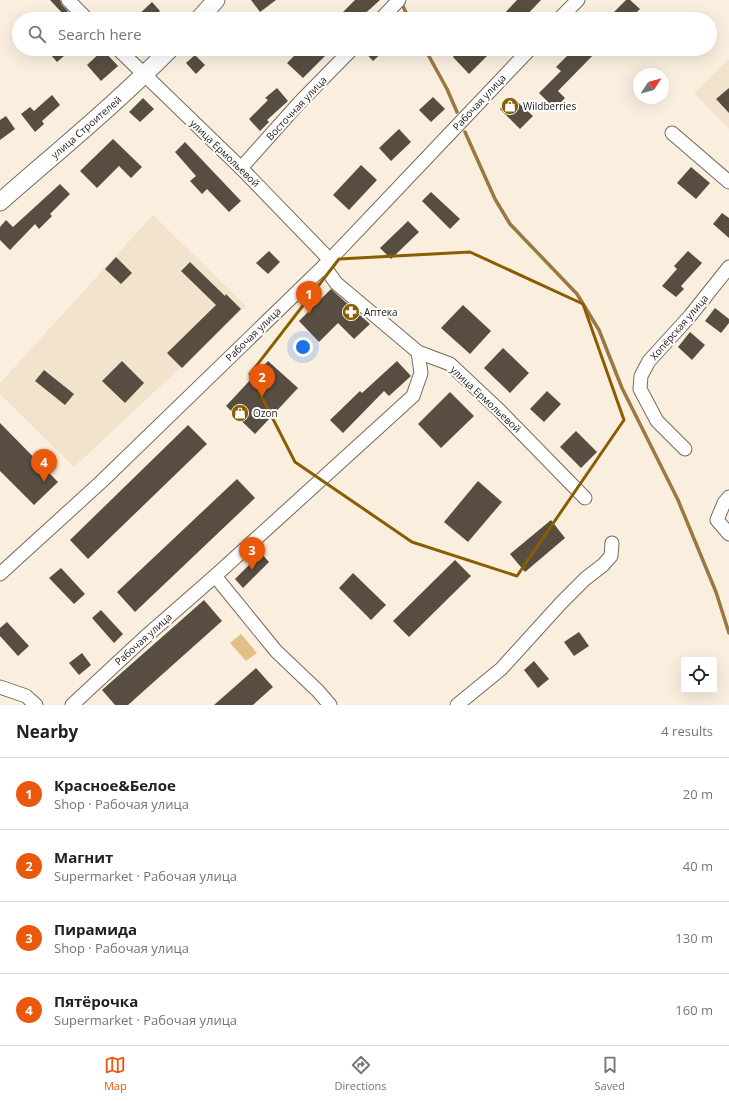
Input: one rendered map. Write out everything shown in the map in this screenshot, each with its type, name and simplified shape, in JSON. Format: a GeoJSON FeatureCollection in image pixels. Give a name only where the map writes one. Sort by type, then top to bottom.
{"type":"FeatureCollection","features":[{"type":"Feature","properties":{"kind":"street"},"geometry":{"type":"LineString","coordinates":[[68,0],[81,12]]}},
{"type":"Feature","properties":{"kind":"street"},"geometry":{"type":"LineString","coordinates":[[205,12],[216,0]]}},
{"type":"Feature","properties":{"kind":"street"},"geometry":{"type":"LineString","coordinates":[[388,12],[399,0]]}},
{"type":"Feature","properties":{"kind":"street"},"geometry":{"type":"LineString","coordinates":[[566,12],[578,0]]}},
{"type":"Feature","properties":{"kind":"street","name":"улица Ермольевой"},"geometry":{"type":"LineString","coordinates":[[125,56],[241,168],[327,263],[336,283],[418,352],[450,364],[500,411],[585,498]]}},
{"type":"Feature","properties":{"kind":"street","name":"улица Строителей"},"geometry":{"type":"LineString","coordinates":[[0,202],[144,75],[163,56]]}},
{"type":"Feature","properties":{"kind":"street","name":"Восточная улица"},"geometry":{"type":"LineString","coordinates":[[241,168],[300,102],[345,56]]}},
{"type":"Feature","properties":{"kind":"street","name":"Рабочая улица"},"geometry":{"type":"LineString","coordinates":[[0,574],[101,482],[327,263],[523,56]]}},
{"type":"Feature","properties":{"kind":"street"},"geometry":{"type":"LineString","coordinates":[[672,133],[729,182]]}},
{"type":"Feature","properties":{"kind":"street","name":"Хопёрская улица"},"geometry":{"type":"LineString","coordinates":[[685,449],[657,420],[640,390],[641,376],[649,361],[690,316],[729,266]]}},
{"type":"Feature","properties":{"kind":"street","name":"Рабочая улица"},"geometry":{"type":"LineString","coordinates":[[72,705],[143,639],[215,576],[413,396],[421,373],[418,352]]}},
{"type":"Feature","properties":{"kind":"street"},"geometry":{"type":"LineString","coordinates":[[729,497],[724,503],[717,520],[729,534]]}},
{"type":"Feature","properties":{"kind":"street"},"geometry":{"type":"LineString","coordinates":[[457,705],[501,669],[561,603],[585,579],[603,565],[610,556],[612,542]]}},
{"type":"Feature","properties":{"kind":"street"},"geometry":{"type":"LineString","coordinates":[[215,576],[276,651],[318,691],[330,705]]}},
{"type":"Feature","properties":{"kind":"street"},"geometry":{"type":"LineString","coordinates":[[0,687],[26,696],[36,705]]}},
{"type":"Feature","properties":{"kind":"highlighted area"},"geometry":{"type":"Polygon","coordinates":[[[470,252],[583,304],[624,420],[517,576],[412,542],[295,462],[250,374],[339,259],[470,252]]]}},
{"type":"Feature","properties":{"kind":"shaded area"},"geometry":{"type":"Polygon","coordinates":[[[729,59],[729,129],[694,93],[729,59]]]}},
{"type":"Feature","properties":{"kind":"shaded area"},"geometry":{"type":"Polygon","coordinates":[[[153,215],[246,306],[74,467],[0,394],[0,383],[153,215]]]}},
{"type":"Feature","properties":{"kind":"shaded area"},"geometry":{"type":"Polygon","coordinates":[[[241,634],[257,653],[246,661],[230,643],[241,634]]]}},
{"type":"Feature","properties":{"kind":"building"},"geometry":{"type":"Polygon","coordinates":[[[50,0],[60,0],[62,5],[68,11],[61,12],[50,0]]]}},
{"type":"Feature","properties":{"kind":"building"},"geometry":{"type":"Polygon","coordinates":[[[251,0],[276,0],[260,12],[251,0]]]}},
{"type":"Feature","properties":{"kind":"building"},"geometry":{"type":"Polygon","coordinates":[[[355,0],[380,0],[367,12],[343,12],[355,0]]]}},
{"type":"Feature","properties":{"kind":"building"},"geometry":{"type":"Polygon","coordinates":[[[517,0],[541,0],[530,12],[506,12],[517,0]]]}},
{"type":"Feature","properties":{"kind":"building"},"geometry":{"type":"Polygon","coordinates":[[[626,0],[630,0],[640,9],[637,12],[614,12],[626,0]]]}},
{"type":"Feature","properties":{"kind":"building"},"geometry":{"type":"Polygon","coordinates":[[[152,2],[160,11],[159,12],[141,12],[152,2]]]}},
{"type":"Feature","properties":{"kind":"building"},"geometry":{"type":"Polygon","coordinates":[[[52,56],[64,56],[57,62],[52,56]]]}},
{"type":"Feature","properties":{"kind":"building"},"geometry":{"type":"Polygon","coordinates":[[[97,56],[109,56],[118,66],[101,81],[87,65],[97,56]]]}},
{"type":"Feature","properties":{"kind":"building"},"geometry":{"type":"Polygon","coordinates":[[[194,56],[196,56],[205,65],[196,74],[186,63],[194,56]]]}},
{"type":"Feature","properties":{"kind":"building"},"geometry":{"type":"Polygon","coordinates":[[[294,56],[325,56],[303,78],[287,63],[294,56]]]}},
{"type":"Feature","properties":{"kind":"building"},"geometry":{"type":"Polygon","coordinates":[[[368,56],[378,56],[373,61],[368,56]]]}},
{"type":"Feature","properties":{"kind":"building"},"geometry":{"type":"Polygon","coordinates":[[[454,56],[487,56],[469,74],[453,57],[454,56]]]}},
{"type":"Feature","properties":{"kind":"building"},"geometry":{"type":"Polygon","coordinates":[[[567,56],[592,56],[558,91],[565,98],[555,109],[539,93],[561,71],[556,67],[567,56]]]}},
{"type":"Feature","properties":{"kind":"building"},"geometry":{"type":"Polygon","coordinates":[[[277,88],[288,101],[267,120],[269,122],[260,131],[249,119],[268,100],[265,98],[277,88]]]}},
{"type":"Feature","properties":{"kind":"building"},"geometry":{"type":"Polygon","coordinates":[[[729,88],[729,113],[716,99],[729,88]]]}},
{"type":"Feature","properties":{"kind":"building"},"geometry":{"type":"Polygon","coordinates":[[[52,95],[60,105],[42,121],[44,124],[35,132],[21,114],[30,107],[34,111],[52,95]]]}},
{"type":"Feature","properties":{"kind":"building"},"geometry":{"type":"Polygon","coordinates":[[[433,97],[445,109],[431,122],[419,110],[433,97]]]}},
{"type":"Feature","properties":{"kind":"building"},"geometry":{"type":"Polygon","coordinates":[[[512,97],[533,116],[520,129],[500,109],[512,97]]]}},
{"type":"Feature","properties":{"kind":"building"},"geometry":{"type":"Polygon","coordinates":[[[143,98],[154,109],[140,122],[129,112],[143,98]]]}},
{"type":"Feature","properties":{"kind":"building"},"geometry":{"type":"Polygon","coordinates":[[[6,116],[15,129],[0,140],[0,120],[6,116]]]}},
{"type":"Feature","properties":{"kind":"building"},"geometry":{"type":"Polygon","coordinates":[[[399,129],[411,142],[391,161],[379,148],[399,129]]]}},
{"type":"Feature","properties":{"kind":"building"},"geometry":{"type":"Polygon","coordinates":[[[113,139],[142,167],[131,178],[119,166],[97,188],[80,171],[113,139]]]}},
{"type":"Feature","properties":{"kind":"building"},"geometry":{"type":"Polygon","coordinates":[[[185,142],[241,201],[229,212],[207,189],[202,194],[190,181],[196,176],[175,152],[185,142]]]}},
{"type":"Feature","properties":{"kind":"building"},"geometry":{"type":"Polygon","coordinates":[[[361,165],[377,180],[349,210],[333,195],[361,165]]]}},
{"type":"Feature","properties":{"kind":"building"},"geometry":{"type":"Polygon","coordinates":[[[691,167],[710,183],[696,199],[677,183],[691,167]]]}},
{"type":"Feature","properties":{"kind":"building"},"geometry":{"type":"Polygon","coordinates":[[[60,184],[70,194],[50,214],[52,216],[39,229],[35,224],[10,250],[0,240],[0,227],[6,220],[13,227],[60,184]]]}},
{"type":"Feature","properties":{"kind":"building"},"geometry":{"type":"Polygon","coordinates":[[[431,192],[460,219],[450,229],[422,201],[431,192]]]}},
{"type":"Feature","properties":{"kind":"building"},"geometry":{"type":"Polygon","coordinates":[[[722,213],[729,218],[729,238],[713,224],[722,213]]]}},
{"type":"Feature","properties":{"kind":"building"},"geometry":{"type":"Polygon","coordinates":[[[408,221],[419,232],[391,259],[380,248],[408,221]]]}},
{"type":"Feature","properties":{"kind":"building"},"geometry":{"type":"Polygon","coordinates":[[[269,251],[280,262],[268,274],[256,263],[269,251]]]}},
{"type":"Feature","properties":{"kind":"building"},"geometry":{"type":"Polygon","coordinates":[[[688,251],[702,263],[681,286],[684,289],[676,297],[662,286],[677,269],[674,266],[688,251]]]}},
{"type":"Feature","properties":{"kind":"building"},"geometry":{"type":"Polygon","coordinates":[[[116,257],[132,273],[121,284],[105,269],[116,257]]]}},
{"type":"Feature","properties":{"kind":"building"},"geometry":{"type":"Polygon","coordinates":[[[190,262],[225,296],[226,294],[241,309],[182,368],[167,353],[216,305],[181,271],[190,262]]]}},
{"type":"Feature","properties":{"kind":"building"},"geometry":{"type":"Polygon","coordinates":[[[331,289],[370,324],[354,339],[338,323],[319,342],[299,321],[331,289]]]}},
{"type":"Feature","properties":{"kind":"building"},"geometry":{"type":"Polygon","coordinates":[[[463,305],[491,331],[470,354],[441,328],[463,305]]]}},
{"type":"Feature","properties":{"kind":"building"},"geometry":{"type":"Polygon","coordinates":[[[715,308],[729,319],[729,323],[721,333],[705,321],[715,308]]]}},
{"type":"Feature","properties":{"kind":"building"},"geometry":{"type":"Polygon","coordinates":[[[690,332],[705,345],[692,360],[678,347],[690,332]]]}},
{"type":"Feature","properties":{"kind":"building"},"geometry":{"type":"Polygon","coordinates":[[[503,348],[529,373],[510,393],[484,368],[503,348]]]}},
{"type":"Feature","properties":{"kind":"building"},"geometry":{"type":"Polygon","coordinates":[[[122,361],[144,383],[125,403],[102,381],[122,361]]]}},
{"type":"Feature","properties":{"kind":"building"},"geometry":{"type":"Polygon","coordinates":[[[268,361],[298,388],[255,434],[226,406],[268,361]]]}},
{"type":"Feature","properties":{"kind":"building"},"geometry":{"type":"Polygon","coordinates":[[[397,361],[411,376],[389,396],[384,391],[343,433],[330,420],[360,391],[362,393],[397,361]]]}},
{"type":"Feature","properties":{"kind":"building"},"geometry":{"type":"Polygon","coordinates":[[[44,370],[74,394],[65,405],[35,381],[44,370]]]}},
{"type":"Feature","properties":{"kind":"building"},"geometry":{"type":"Polygon","coordinates":[[[547,391],[561,404],[544,422],[530,409],[547,391]]]}},
{"type":"Feature","properties":{"kind":"building"},"geometry":{"type":"Polygon","coordinates":[[[450,392],[474,416],[441,448],[418,424],[450,392]]]}},
{"type":"Feature","properties":{"kind":"building"},"geometry":{"type":"Polygon","coordinates":[[[0,423],[58,482],[34,505],[0,471],[0,423]]]}},
{"type":"Feature","properties":{"kind":"building"},"geometry":{"type":"Polygon","coordinates":[[[188,425],[207,444],[88,559],[70,540],[188,425]]]}},
{"type":"Feature","properties":{"kind":"building"},"geometry":{"type":"Polygon","coordinates":[[[576,431],[597,452],[581,468],[560,447],[576,431]]]}},
{"type":"Feature","properties":{"kind":"building"},"geometry":{"type":"Polygon","coordinates":[[[237,479],[255,498],[135,612],[117,592],[237,479]]]}},
{"type":"Feature","properties":{"kind":"building"},"geometry":{"type":"Polygon","coordinates":[[[478,481],[502,502],[468,542],[444,522],[478,481]]]}},
{"type":"Feature","properties":{"kind":"building"},"geometry":{"type":"Polygon","coordinates":[[[551,520],[565,538],[525,572],[510,554],[551,520]]]}},
{"type":"Feature","properties":{"kind":"building"},"geometry":{"type":"Polygon","coordinates":[[[261,553],[269,562],[243,588],[235,579],[261,553]]]}},
{"type":"Feature","properties":{"kind":"building"},"geometry":{"type":"Polygon","coordinates":[[[455,560],[471,576],[409,637],[393,621],[455,560]]]}},
{"type":"Feature","properties":{"kind":"building"},"geometry":{"type":"Polygon","coordinates":[[[61,568],[85,594],[74,604],[49,578],[61,568]]]}},
{"type":"Feature","properties":{"kind":"building"},"geometry":{"type":"Polygon","coordinates":[[[353,573],[386,605],[371,620],[339,588],[353,573]]]}},
{"type":"Feature","properties":{"kind":"building"},"geometry":{"type":"Polygon","coordinates":[[[204,600],[222,621],[128,705],[115,705],[102,690],[204,600]]]}},
{"type":"Feature","properties":{"kind":"building"},"geometry":{"type":"Polygon","coordinates":[[[101,610],[123,634],[114,643],[92,618],[101,610]]]}},
{"type":"Feature","properties":{"kind":"building"},"geometry":{"type":"Polygon","coordinates":[[[7,622],[29,646],[18,656],[0,636],[0,628],[7,622]]]}},
{"type":"Feature","properties":{"kind":"building"},"geometry":{"type":"Polygon","coordinates":[[[579,632],[589,646],[574,656],[564,642],[579,632]]]}},
{"type":"Feature","properties":{"kind":"building"},"geometry":{"type":"Polygon","coordinates":[[[82,653],[91,665],[79,675],[69,663],[82,653]]]}},
{"type":"Feature","properties":{"kind":"building"},"geometry":{"type":"Polygon","coordinates":[[[534,661],[549,679],[538,688],[524,670],[534,661]]]}},
{"type":"Feature","properties":{"kind":"building"},"geometry":{"type":"Polygon","coordinates":[[[256,668],[273,687],[253,705],[214,705],[256,668]]]}},
{"type":"Feature","properties":{"kind":"waterway"},"geometry":{"type":"LineString","coordinates":[[401,2],[406,12]]}},
{"type":"Feature","properties":{"kind":"waterway"},"geometry":{"type":"LineString","coordinates":[[429,56],[447,89],[457,112]]}},
{"type":"Feature","properties":{"kind":"waterway"},"geometry":{"type":"LineString","coordinates":[[465,132],[495,199],[510,224],[577,294],[599,330],[622,388],[678,500],[716,592],[729,633]]}},
{"type":"Feature","properties":{"kind":"place","name":"Wildberries"},"geometry":{"type":"Point","coordinates":[510,106]}},
{"type":"Feature","properties":{"kind":"place","name":"Аптека"},"geometry":{"type":"Point","coordinates":[351,312]}},
{"type":"Feature","properties":{"kind":"place","name":"Красное&Белое"},"geometry":{"type":"Point","coordinates":[309,314]}},
{"type":"Feature","properties":{"kind":"place","name":"Магнит"},"geometry":{"type":"Point","coordinates":[262,397]}},
{"type":"Feature","properties":{"kind":"place","name":"Ozon"},"geometry":{"type":"Point","coordinates":[240,413]}},
{"type":"Feature","properties":{"kind":"place","name":"Пятёрочка"},"geometry":{"type":"Point","coordinates":[44,482]}},
{"type":"Feature","properties":{"kind":"place","name":"Пирамида"},"geometry":{"type":"Point","coordinates":[252,570]}}]}
